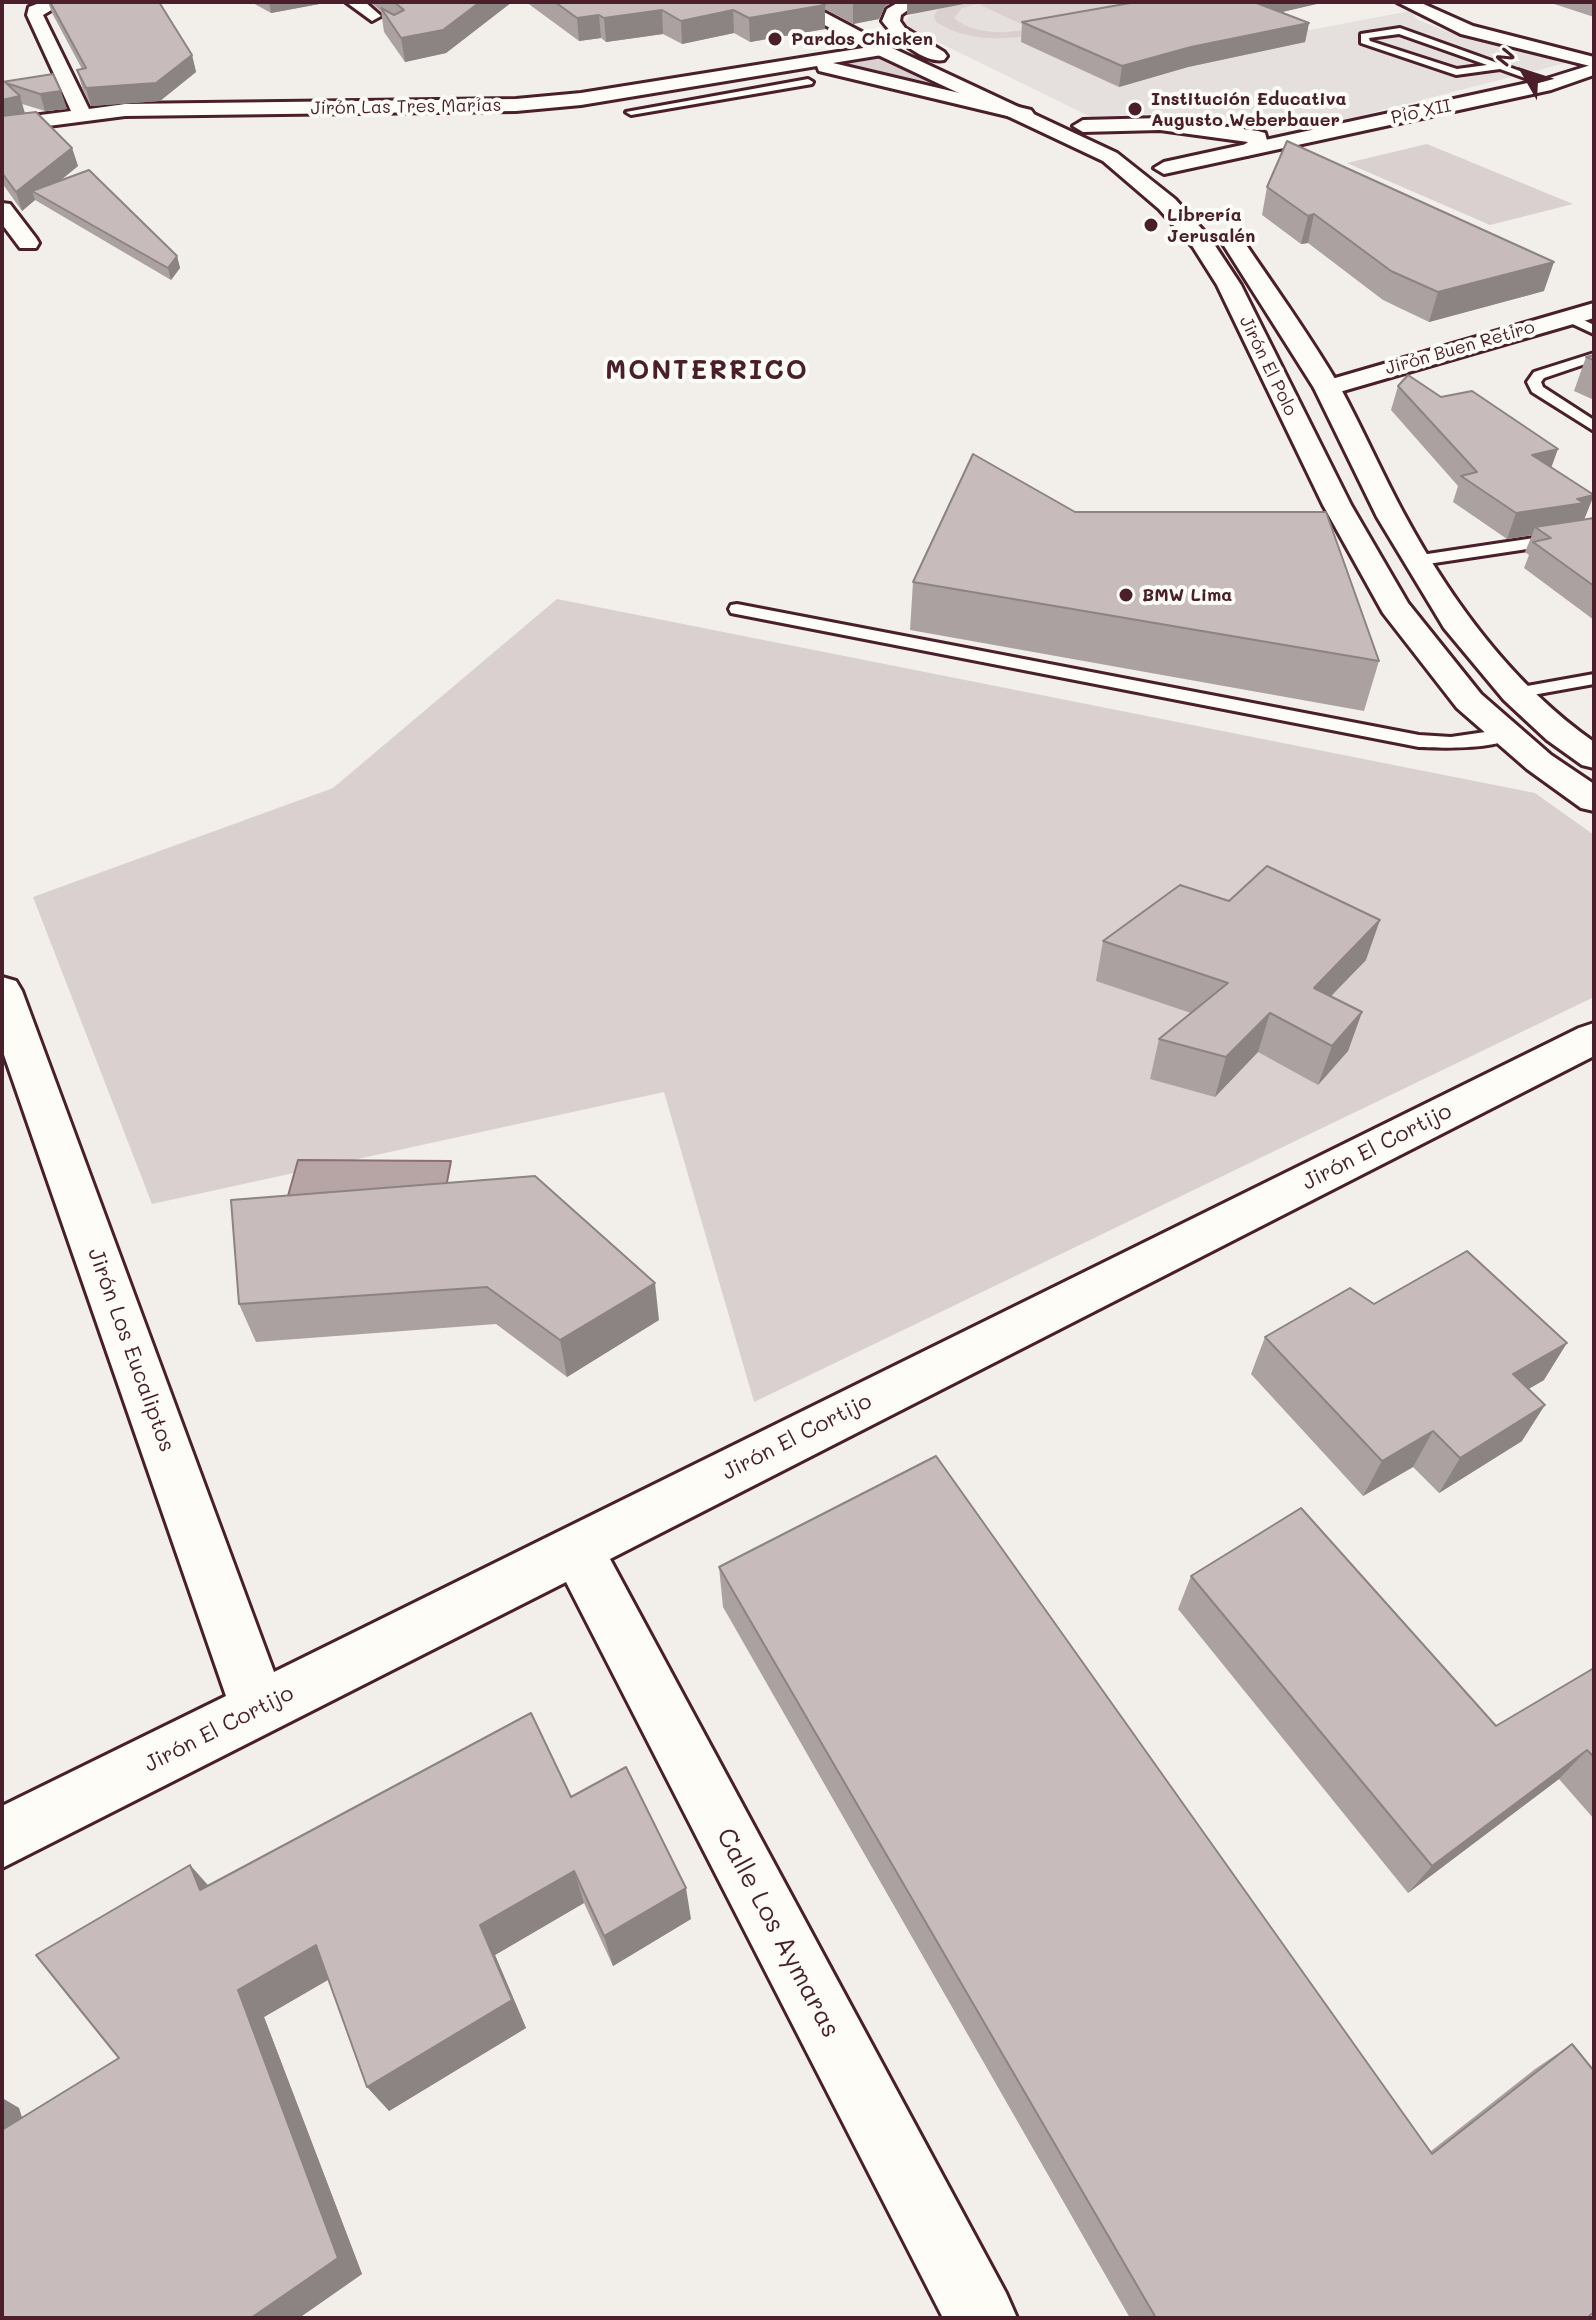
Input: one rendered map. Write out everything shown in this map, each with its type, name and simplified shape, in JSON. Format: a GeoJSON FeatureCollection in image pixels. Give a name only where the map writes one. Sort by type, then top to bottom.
{"type":"FeatureCollection","features":[{"type":"Feature","properties":{"kind":"street"},"geometry":{"type":"LineString","coordinates":[[57,2],[35,11],[35,15],[81,113]]}},
{"type":"Feature","properties":{"kind":"street"},"geometry":{"type":"LineString","coordinates":[[354,2],[377,19]]}},
{"type":"Feature","properties":{"kind":"street","name":"Jirón El Polo"},"geometry":{"type":"LineString","coordinates":[[792,2],[882,50],[1024,114],[1123,164],[1167,204],[1202,243],[1229,285],[1337,505],[1394,606],[1469,701],[1506,735],[1594,800]]}},
{"type":"Feature","properties":{"kind":"street"},"geometry":{"type":"LineString","coordinates":[[911,2],[893,13],[891,21],[899,32],[950,63]]}},
{"type":"Feature","properties":{"kind":"street"},"geometry":{"type":"LineString","coordinates":[[1405,2],[1467,30],[1593,68]]}},
{"type":"Feature","properties":{"kind":"street"},"geometry":{"type":"LineString","coordinates":[[836,7],[837,16],[853,34]]}},
{"type":"Feature","properties":{"kind":"street"},"geometry":{"type":"LineString","coordinates":[[870,17],[892,35],[1139,152],[1184,186]]}},
{"type":"Feature","properties":{"kind":"street","name":"Jirón Las Tres Marías"},"geometry":{"type":"LineString","coordinates":[[808,72],[882,50]]}},
{"type":"Feature","properties":{"kind":"street","name":"Pío XII"},"geometry":{"type":"LineString","coordinates":[[1164,168],[1551,84],[1593,68]]}},
{"type":"Feature","properties":{"kind":"street","name":"Jirón Las Tres Marías"},"geometry":{"type":"LineString","coordinates":[[2,126],[81,113],[125,110],[516,105],[581,99],[719,76],[808,72],[1024,114]]}},
{"type":"Feature","properties":{"kind":"street"},"geometry":{"type":"LineString","coordinates":[[1083,126],[1160,124],[1247,133],[1258,137],[1258,144],[1247,150]]}},
{"type":"Feature","properties":{"kind":"street"},"geometry":{"type":"LineString","coordinates":[[2,209],[28,243]]}},
{"type":"Feature","properties":{"kind":"street","name":"Jirón El Polo"},"geometry":{"type":"LineString","coordinates":[[1222,227],[1327,388],[1391,517],[1421,560],[1455,621],[1516,693],[1559,733],[1594,758]]}},
{"type":"Feature","properties":{"kind":"street","name":"Jirón Buen Retiro"},"geometry":{"type":"LineString","coordinates":[[1327,388],[1594,310]]}},
{"type":"Feature","properties":{"kind":"street","name":"Jirón Los Eucaliptos"},"geometry":{"type":"LineString","coordinates":[[2,991],[259,1709]]}},
{"type":"Feature","properties":{"kind":"street","name":"Jirón El Cortijo"},"geometry":{"type":"LineString","coordinates":[[2,1838],[1594,1038]]}},
{"type":"Feature","properties":{"kind":"street","name":"Calle Los Aymaras"},"geometry":{"type":"LineString","coordinates":[[576,1548],[981,2318]]}},
{"type":"Feature","properties":{"kind":"lane"},"geometry":{"type":"LineString","coordinates":[[1503,66],[1456,72],[1366,43],[1364,36],[1400,31],[1503,66],[1551,84]]}},
{"type":"Feature","properties":{"kind":"lane"},"geometry":{"type":"LineString","coordinates":[[631,112],[752,91],[808,72]]}},
{"type":"Feature","properties":{"kind":"lane"},"geometry":{"type":"LineString","coordinates":[[719,76],[752,91]]}},
{"type":"Feature","properties":{"kind":"lane"},"geometry":{"type":"LineString","coordinates":[[1569,317],[1594,330]]}},
{"type":"Feature","properties":{"kind":"lane"},"geometry":{"type":"LineString","coordinates":[[1594,357],[1539,375],[1534,382],[1537,389],[1594,427]]}},
{"type":"Feature","properties":{"kind":"lane"},"geometry":{"type":"LineString","coordinates":[[1421,560],[1594,534]]}},
{"type":"Feature","properties":{"kind":"lane"},"geometry":{"type":"LineString","coordinates":[[737,609],[1419,741],[1451,743],[1506,735]]}},
{"type":"Feature","properties":{"kind":"lane"},"geometry":{"type":"LineString","coordinates":[[1516,693],[1594,679]]}},
{"type":"Feature","properties":{"kind":"shaded area"},"geometry":{"type":"Polygon","coordinates":[[[950,2],[1238,2],[1310,30],[1410,11],[1418,20],[1454,34],[1566,63],[1312,128],[1147,114],[1091,117],[909,28],[905,22],[922,10],[950,2]]]}},
{"type":"Feature","properties":{"kind":"shaded area"},"geometry":{"type":"Polygon","coordinates":[[[960,2],[1151,2],[1072,27],[1014,38],[986,38],[960,33],[936,22],[934,16],[938,10],[960,2]],[[978,4],[962,8],[954,18],[970,27],[990,32],[1030,28],[978,4]]]}},
{"type":"Feature","properties":{"kind":"shaded area"},"geometry":{"type":"Polygon","coordinates":[[[873,55],[956,96],[824,63],[873,55]]]}},
{"type":"Feature","properties":{"kind":"shaded area"},"geometry":{"type":"Polygon","coordinates":[[[1427,144],[1573,204],[1490,225],[1347,163],[1427,144]]]}},
{"type":"Feature","properties":{"kind":"shaded area"},"geometry":{"type":"Polygon","coordinates":[[[557,599],[1535,793],[1594,835],[1594,997],[754,1402],[664,1092],[152,1204],[33,897],[333,788],[557,599]]]}},
{"type":"Feature","properties":{"kind":"shaded area"},"geometry":{"type":"Polygon","coordinates":[[[298,1160],[451,1161],[443,1203],[286,1203],[298,1160]]]}},
{"type":"Feature","properties":{"kind":"building"},"geometry":{"type":"Polygon","coordinates":[[[50,2],[159,2],[192,55],[156,83],[86,88],[77,70],[86,68],[50,2]]]}},
{"type":"Feature","properties":{"kind":"building"},"geometry":{"type":"Polygon","coordinates":[[[394,2],[480,2],[443,30],[401,38],[381,8],[394,15],[404,10],[394,2]]]}},
{"type":"Feature","properties":{"kind":"building"},"geometry":{"type":"Polygon","coordinates":[[[555,2],[819,2],[825,5],[749,18],[733,10],[681,21],[662,10],[604,18],[599,15],[577,18],[555,2]]]}},
{"type":"Feature","properties":{"kind":"building"},"geometry":{"type":"Polygon","coordinates":[[[1136,2],[1254,2],[1309,23],[1191,47],[1122,66],[1022,22],[1136,2]]]}},
{"type":"Feature","properties":{"kind":"building"},"geometry":{"type":"Polygon","coordinates":[[[53,74],[61,91],[40,94],[6,83],[20,96],[2,100],[2,82],[53,74]]]}},
{"type":"Feature","properties":{"kind":"building"},"geometry":{"type":"Polygon","coordinates":[[[36,112],[72,148],[16,192],[2,173],[2,116],[36,112]]]}},
{"type":"Feature","properties":{"kind":"building"},"geometry":{"type":"Polygon","coordinates":[[[1287,141],[1554,262],[1438,292],[1391,271],[1314,214],[1308,216],[1267,187],[1287,141]]]}},
{"type":"Feature","properties":{"kind":"building"},"geometry":{"type":"Polygon","coordinates":[[[89,170],[177,256],[168,268],[32,191],[89,170]]]}},
{"type":"Feature","properties":{"kind":"building"},"geometry":{"type":"Polygon","coordinates":[[[1408,375],[1441,397],[1472,391],[1558,449],[1532,455],[1594,495],[1577,499],[1584,503],[1516,513],[1461,476],[1477,472],[1398,386],[1408,375]]]}},
{"type":"Feature","properties":{"kind":"building"},"geometry":{"type":"Polygon","coordinates":[[[973,454],[1075,512],[1326,512],[1379,661],[913,582],[973,454]]]}},
{"type":"Feature","properties":{"kind":"building"},"geometry":{"type":"Polygon","coordinates":[[[1594,518],[1594,586],[1533,542],[1551,538],[1535,527],[1594,518]]]}},
{"type":"Feature","properties":{"kind":"building"},"geometry":{"type":"Polygon","coordinates":[[[1267,866],[1380,920],[1314,988],[1362,1012],[1332,1046],[1270,1013],[1226,1057],[1159,1039],[1228,983],[1103,941],[1180,885],[1229,901],[1267,866]]]}},
{"type":"Feature","properties":{"kind":"building"},"geometry":{"type":"Polygon","coordinates":[[[535,1176],[655,1283],[560,1340],[487,1287],[239,1304],[231,1200],[535,1176]]]}},
{"type":"Feature","properties":{"kind":"building"},"geometry":{"type":"Polygon","coordinates":[[[1467,1251],[1567,1343],[1513,1374],[1545,1405],[1460,1458],[1433,1431],[1382,1461],[1265,1337],[1350,1288],[1374,1304],[1467,1251]]]}},
{"type":"Feature","properties":{"kind":"building"},"geometry":{"type":"Polygon","coordinates":[[[936,1456],[1432,2154],[1572,2044],[1594,2071],[1594,2312],[1587,2318],[1156,2318],[719,1567],[936,1456]]]}},
{"type":"Feature","properties":{"kind":"building"},"geometry":{"type":"Polygon","coordinates":[[[1301,1508],[1496,1726],[1594,1668],[1594,1757],[1587,1750],[1432,1866],[1191,1576],[1301,1508]]]}},
{"type":"Feature","properties":{"kind":"building"},"geometry":{"type":"Polygon","coordinates":[[[531,1713],[571,1797],[626,1767],[686,1888],[604,1936],[574,1871],[480,1925],[512,2000],[367,2087],[316,1945],[238,1990],[338,2258],[251,2318],[2,2318],[2,2130],[119,2058],[36,1955],[190,1865],[200,1890],[531,1713]]]}},
{"type":"Feature","properties":{"kind":"place","name":"Pardos Chicken"},"geometry":{"type":"Point","coordinates":[775,39]}},
{"type":"Feature","properties":{"kind":"place","name":"Institución Educativa Augusto Weberbauer"},"geometry":{"type":"Point","coordinates":[1135,109]}},
{"type":"Feature","properties":{"kind":"place","name":"Librería Jerusalén"},"geometry":{"type":"Point","coordinates":[1151,225]}},
{"type":"Feature","properties":{"kind":"place","name":"BMW Lima"},"geometry":{"type":"Point","coordinates":[1126,595]}},
{"type":"Feature","properties":{"kind":"district","name":"MONTERRICO"},"geometry":{"type":"Point","coordinates":[707,371]}}]}
